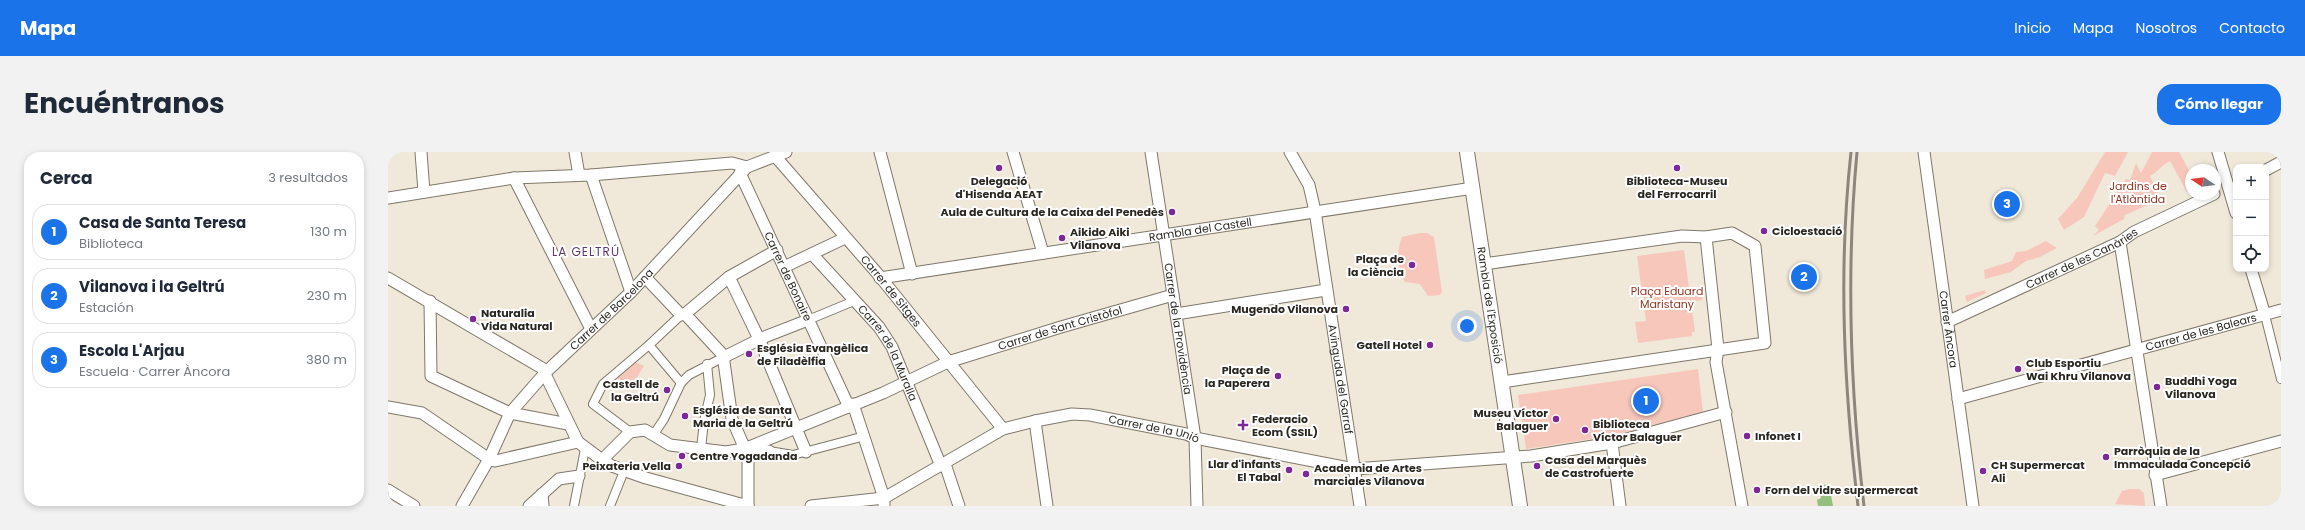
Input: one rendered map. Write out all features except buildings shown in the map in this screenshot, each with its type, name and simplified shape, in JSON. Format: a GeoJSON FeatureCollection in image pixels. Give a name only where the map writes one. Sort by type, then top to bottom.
{"type":"FeatureCollection","features":[{"type":"Feature","properties":{"kind":"street"},"geometry":{"type":"LineString","coordinates":[[422,152],[424,192]]}},
{"type":"Feature","properties":{"kind":"street"},"geometry":{"type":"LineString","coordinates":[[575,152],[579,175]]}},
{"type":"Feature","properties":{"kind":"street"},"geometry":{"type":"LineString","coordinates":[[388,198],[514,178],[590,175],[732,163],[743,170],[786,152]]}},
{"type":"Feature","properties":{"kind":"street"},"geometry":{"type":"LineString","coordinates":[[880,152],[912,274]]}},
{"type":"Feature","properties":{"kind":"street"},"geometry":{"type":"LineString","coordinates":[[1013,152],[1043,253]]}},
{"type":"Feature","properties":{"kind":"street","name":"Carrer de la Providència"},"geometry":{"type":"LineString","coordinates":[[1151,152],[1195,438],[1198,506]]}},
{"type":"Feature","properties":{"kind":"street","name":"Avinguda del Garraf"},"geometry":{"type":"LineString","coordinates":[[1290,152],[1309,184],[1315,211],[1360,506]]}},
{"type":"Feature","properties":{"kind":"street","name":"Rambla de l'Exposició"},"geometry":{"type":"LineString","coordinates":[[1468,152],[1520,506]]}},
{"type":"Feature","properties":{"kind":"street","name":"Carrer Àncora"},"geometry":{"type":"LineString","coordinates":[[1924,152],[1973,506]]}},
{"type":"Feature","properties":{"kind":"street"},"geometry":{"type":"LineString","coordinates":[[2218,152],[2232,186],[2234,200]]}},
{"type":"Feature","properties":{"kind":"street","name":"Carrer de Sitges"},"geometry":{"type":"LineString","coordinates":[[775,156],[880,278],[1003,429]]}},
{"type":"Feature","properties":{"kind":"street"},"geometry":{"type":"LineString","coordinates":[[2269,168],[2281,162]]}},
{"type":"Feature","properties":{"kind":"street","name":"Carrer de Bonaire"},"geometry":{"type":"LineString","coordinates":[[743,170],[808,320],[865,436],[884,502]]}},
{"type":"Feature","properties":{"kind":"street","name":"Carrer de Barcelona"},"geometry":{"type":"LineString","coordinates":[[462,506],[489,459],[510,413],[546,372],[631,292],[743,170]]}},
{"type":"Feature","properties":{"kind":"street"},"geometry":{"type":"LineString","coordinates":[[590,175],[631,292]]}},
{"type":"Feature","properties":{"kind":"street"},"geometry":{"type":"LineString","coordinates":[[514,178],[591,329]]}},
{"type":"Feature","properties":{"kind":"street","name":"Carrer de les Canàries"},"geometry":{"type":"LineString","coordinates":[[2221,191],[2232,186]]}},
{"type":"Feature","properties":{"kind":"street","name":"Rambla del Castell"},"geometry":{"type":"LineString","coordinates":[[880,278],[1473,188]]}},
{"type":"Feature","properties":{"kind":"street","name":"Carrer de les Canàries"},"geometry":{"type":"LineString","coordinates":[[1947,322],[2120,242],[2134,232],[2202,200]]}},
{"type":"Feature","properties":{"kind":"street"},"geometry":{"type":"LineString","coordinates":[[1484,264],[1682,236],[1706,237],[1732,233],[1755,246],[1765,343],[1502,382]]}},
{"type":"Feature","properties":{"kind":"street"},"geometry":{"type":"LineString","coordinates":[[1706,237],[1718,349],[1716,362],[1742,506]]}},
{"type":"Feature","properties":{"kind":"street"},"geometry":{"type":"LineString","coordinates":[[784,267],[845,238]]}},
{"type":"Feature","properties":{"kind":"street"},"geometry":{"type":"LineString","coordinates":[[2120,242],[2161,506]]}},
{"type":"Feature","properties":{"kind":"street"},"geometry":{"type":"LineString","coordinates":[[632,432],[593,404],[603,384],[728,277],[777,250]]}},
{"type":"Feature","properties":{"kind":"street","name":"Carrer de la Muralla"},"geometry":{"type":"LineString","coordinates":[[812,254],[879,327],[892,347],[959,506]]}},
{"type":"Feature","properties":{"kind":"street"},"geometry":{"type":"LineString","coordinates":[[2252,272],[2265,315],[2281,378]]}},
{"type":"Feature","properties":{"kind":"street"},"geometry":{"type":"LineString","coordinates":[[388,278],[430,301],[542,368],[546,372],[568,424],[581,446],[602,460],[612,466],[646,478],[748,506],[748,456],[732,419],[724,357],[645,276]]}},
{"type":"Feature","properties":{"kind":"street"},"geometry":{"type":"LineString","coordinates":[[728,277],[760,341],[797,427],[806,452]]}},
{"type":"Feature","properties":{"kind":"street"},"geometry":{"type":"LineString","coordinates":[[1176,314],[1326,290]]}},
{"type":"Feature","properties":{"kind":"street","name":"Carrer de Sant Cristòfol"},"geometry":{"type":"LineString","coordinates":[[744,449],[770,437],[882,393],[948,362],[1061,327],[1173,295]]}},
{"type":"Feature","properties":{"kind":"street"},"geometry":{"type":"LineString","coordinates":[[430,301],[431,376],[510,413],[568,424]]}},
{"type":"Feature","properties":{"kind":"street"},"geometry":{"type":"LineString","coordinates":[[654,434],[664,420],[681,383],[689,375],[707,364],[854,301]]}},
{"type":"Feature","properties":{"kind":"street","name":"Carrer de les Balears"},"geometry":{"type":"LineString","coordinates":[[1958,399],[2281,310]]}},
{"type":"Feature","properties":{"kind":"street"},"geometry":{"type":"LineString","coordinates":[[649,345],[681,383]]}},
{"type":"Feature","properties":{"kind":"street"},"geometry":{"type":"LineString","coordinates":[[701,449],[704,421],[710,395],[707,364]]}},
{"type":"Feature","properties":{"kind":"street"},"geometry":{"type":"LineString","coordinates":[[388,407],[422,413],[489,459],[508,460],[581,446]]}},
{"type":"Feature","properties":{"kind":"street","name":"Carrer de la Unió"},"geometry":{"type":"LineString","coordinates":[[811,506],[884,502],[1003,429],[1072,414],[1090,415],[1186,434],[1195,438],[1354,469],[1513,458],[1612,443],[1726,412]]}},
{"type":"Feature","properties":{"kind":"street"},"geometry":{"type":"LineString","coordinates":[[1035,421],[1047,506]]}},
{"type":"Feature","properties":{"kind":"street"},"geometry":{"type":"LineString","coordinates":[[602,460],[632,432],[645,430],[654,434],[670,445],[726,452],[744,449],[793,455],[865,436]]}},
{"type":"Feature","properties":{"kind":"street"},"geometry":{"type":"LineString","coordinates":[[2156,475],[2281,441]]}},
{"type":"Feature","properties":{"kind":"street"},"geometry":{"type":"LineString","coordinates":[[1612,443],[1620,506]]}},
{"type":"Feature","properties":{"kind":"street"},"geometry":{"type":"LineString","coordinates":[[574,506],[579,476],[581,446]]}},
{"type":"Feature","properties":{"kind":"street"},"geometry":{"type":"LineString","coordinates":[[529,506],[559,479],[579,476]]}},
{"type":"Feature","properties":{"kind":"street"},"geometry":{"type":"LineString","coordinates":[[610,506],[622,476]]}},
{"type":"Feature","properties":{"kind":"street"},"geometry":{"type":"LineString","coordinates":[[388,490],[414,506]]}},
{"type":"Feature","properties":{"kind":"street"},"geometry":{"type":"LineString","coordinates":[[542,494],[543,506]]}},
{"type":"Feature","properties":{"kind":"green space"},"geometry":{"type":"Polygon","coordinates":[[[2105,152],[2128,152],[2115,176],[2105,173],[2084,217],[2064,230],[2058,219],[2077,198],[2105,152]]]}},
{"type":"Feature","properties":{"kind":"green space","name":"Jardins de l'Atlàntida"},"geometry":{"type":"Polygon","coordinates":[[[2152,152],[2179,152],[2186,164],[2185,188],[2170,161],[2150,176],[2161,199],[2125,215],[2124,219],[2093,236],[2099,230],[2095,226],[2126,179],[2130,180],[2136,163],[2141,173],[2152,152]]]}},
{"type":"Feature","properties":{"kind":"green space"},"geometry":{"type":"Polygon","coordinates":[[[1427,233],[1434,237],[1442,292],[1440,295],[1428,296],[1420,284],[1405,282],[1400,271],[1398,254],[1402,237],[1427,233]]]}},
{"type":"Feature","properties":{"kind":"green space"},"geometry":{"type":"Polygon","coordinates":[[[2046,241],[2057,248],[2040,257],[2026,261],[2011,272],[1985,279],[1984,270],[2012,261],[2016,252],[2026,251],[2046,241]]]}},
{"type":"Feature","properties":{"kind":"green space","name":"Plaça Eduard Maristany"},"geometry":{"type":"Polygon","coordinates":[[[1684,250],[1689,288],[1702,287],[1704,290],[1702,300],[1691,302],[1695,332],[1692,332],[1692,336],[1638,343],[1635,322],[1646,321],[1637,256],[1684,250]]]}},
{"type":"Feature","properties":{"kind":"green space"},"geometry":{"type":"Polygon","coordinates":[[[1985,290],[1986,293],[1967,302],[1965,296],[1985,290]]]}},
{"type":"Feature","properties":{"kind":"green space"},"geometry":{"type":"Polygon","coordinates":[[[635,362],[644,366],[631,387],[616,377],[635,362]]]}},
{"type":"Feature","properties":{"kind":"green space"},"geometry":{"type":"Polygon","coordinates":[[[1698,369],[1703,412],[1611,436],[1526,449],[1518,395],[1698,369]]]}},
{"type":"Feature","properties":{"kind":"green space"},"geometry":{"type":"Polygon","coordinates":[[[2139,489],[2144,493],[2145,506],[2115,504],[2122,491],[2139,489]]]}},
{"type":"Feature","properties":{"kind":"shaded area"},"geometry":{"type":"Polygon","coordinates":[[[1829,484],[1833,506],[1818,506],[1817,500],[1821,498],[1820,494],[1813,495],[1811,487],[1829,484]]]}},
{"type":"Feature","properties":{"kind":"railway"},"geometry":{"type":"LineString","coordinates":[[1851,152],[1845,241],[1844,329],[1849,418],[1858,506]]}},
{"type":"Feature","properties":{"kind":"railway"},"geometry":{"type":"LineString","coordinates":[[1857,152],[1851,241],[1851,329],[1855,418],[1864,506]]}},
{"type":"Feature","properties":{"kind":"place","name":"Delegació d'Hisenda AEAT"},"geometry":{"type":"Point","coordinates":[999,168]}},
{"type":"Feature","properties":{"kind":"place","name":"Biblioteca-Museu del Ferrocarril"},"geometry":{"type":"Point","coordinates":[1677,168]}},
{"type":"Feature","properties":{"kind":"place","name":"Escola L'Arjau"},"geometry":{"type":"Point","coordinates":[2007,204]}},
{"type":"Feature","properties":{"kind":"place","name":"Aula de Cultura de la Caixa del Penedès"},"geometry":{"type":"Point","coordinates":[1172,212]}},
{"type":"Feature","properties":{"kind":"place","name":"Cicloestació"},"geometry":{"type":"Point","coordinates":[1764,231]}},
{"type":"Feature","properties":{"kind":"place","name":"Aikido Aiki Vilanova"},"geometry":{"type":"Point","coordinates":[1062,238]}},
{"type":"Feature","properties":{"kind":"place","name":"Plaça de la Ciència"},"geometry":{"type":"Point","coordinates":[1412,265]}},
{"type":"Feature","properties":{"kind":"place","name":"Vilanova i la Geltrú"},"geometry":{"type":"Point","coordinates":[1804,277]}},
{"type":"Feature","properties":{"kind":"place","name":"Mugendo Vilanova"},"geometry":{"type":"Point","coordinates":[1346,309]}},
{"type":"Feature","properties":{"kind":"place","name":"Naturalia Vida Natural"},"geometry":{"type":"Point","coordinates":[473,319]}},
{"type":"Feature","properties":{"kind":"place","name":"Gatell Hotel"},"geometry":{"type":"Point","coordinates":[1430,345]}},
{"type":"Feature","properties":{"kind":"place","name":"Església Evangèlica de Filadèlfia"},"geometry":{"type":"Point","coordinates":[749,354]}},
{"type":"Feature","properties":{"kind":"place","name":"Club Esportiu Wai Khru Vilanova"},"geometry":{"type":"Point","coordinates":[2018,369]}},
{"type":"Feature","properties":{"kind":"place","name":"Plaça de la Paperera"},"geometry":{"type":"Point","coordinates":[1278,376]}},
{"type":"Feature","properties":{"kind":"place","name":"Buddhi Yoga Vilanova"},"geometry":{"type":"Point","coordinates":[2157,387]}},
{"type":"Feature","properties":{"kind":"place","name":"Castell de la Geltrú"},"geometry":{"type":"Point","coordinates":[667,390]}},
{"type":"Feature","properties":{"kind":"place","name":"Casa de Santa Teresa"},"geometry":{"type":"Point","coordinates":[1646,401]}},
{"type":"Feature","properties":{"kind":"place","name":"Església de Santa Maria de la Geltrú"},"geometry":{"type":"Point","coordinates":[685,416]}},
{"type":"Feature","properties":{"kind":"place","name":"Museu Víctor Balaguer"},"geometry":{"type":"Point","coordinates":[1556,419]}},
{"type":"Feature","properties":{"kind":"place","name":"Federacio Ecom (SSIL)"},"geometry":{"type":"Point","coordinates":[1243,425]}},
{"type":"Feature","properties":{"kind":"place","name":"Biblioteca Víctor Balaguer"},"geometry":{"type":"Point","coordinates":[1585,430]}},
{"type":"Feature","properties":{"kind":"place","name":"Infonet I"},"geometry":{"type":"Point","coordinates":[1747,436]}},
{"type":"Feature","properties":{"kind":"place","name":"Centre Yogadanda"},"geometry":{"type":"Point","coordinates":[682,456]}},
{"type":"Feature","properties":{"kind":"place","name":"Parròquia de la Immaculada Concepció"},"geometry":{"type":"Point","coordinates":[2106,457]}},
{"type":"Feature","properties":{"kind":"place","name":"Peixateria Vella"},"geometry":{"type":"Point","coordinates":[679,466]}},
{"type":"Feature","properties":{"kind":"place","name":"Casa del Marquès de Castrofuerte"},"geometry":{"type":"Point","coordinates":[1537,466]}},
{"type":"Feature","properties":{"kind":"place","name":"Llar d'infants El Tabal"},"geometry":{"type":"Point","coordinates":[1289,470]}},
{"type":"Feature","properties":{"kind":"place","name":"CH Supermercat Ali"},"geometry":{"type":"Point","coordinates":[1983,471]}},
{"type":"Feature","properties":{"kind":"place","name":"Academia de Artes marciales Vilanova"},"geometry":{"type":"Point","coordinates":[1306,474]}},
{"type":"Feature","properties":{"kind":"place","name":"Forn del vidre supermercat"},"geometry":{"type":"Point","coordinates":[1757,490]}},
{"type":"Feature","properties":{"kind":"district","name":"LA GELTRÚ"},"geometry":{"type":"Point","coordinates":[586,251]}}]}
